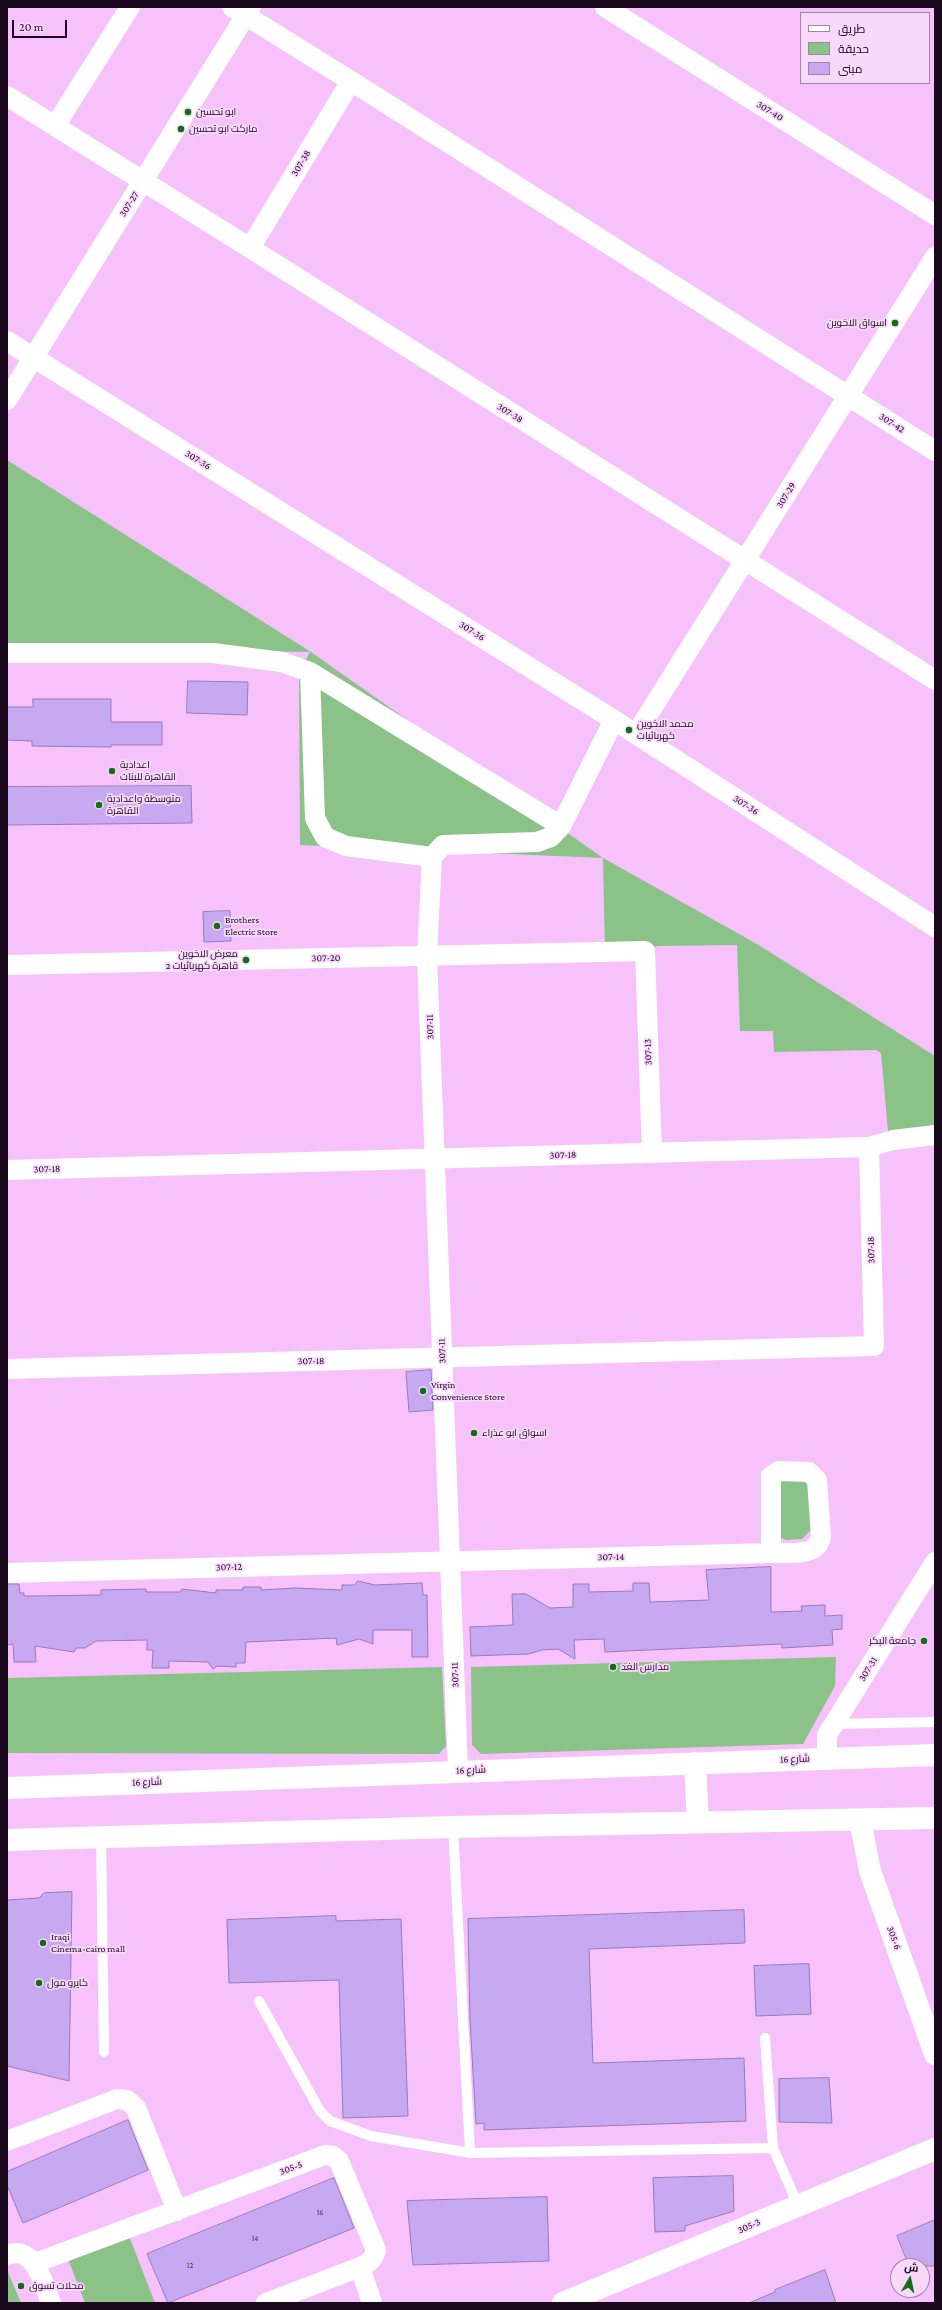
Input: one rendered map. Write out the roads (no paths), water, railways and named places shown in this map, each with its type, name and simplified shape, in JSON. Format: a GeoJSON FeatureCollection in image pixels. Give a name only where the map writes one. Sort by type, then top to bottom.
{"type":"FeatureCollection","features":[{"type":"Feature","properties":{"kind":"main road","name":"شارع 16"},"geometry":{"type":"LineString","coordinates":[[7,1788],[458,1770],[935,1755]]}},
{"type":"Feature","properties":{"kind":"main road"},"geometry":{"type":"LineString","coordinates":[[695,1763],[698,1822]]}},
{"type":"Feature","properties":{"kind":"main road"},"geometry":{"type":"LineString","coordinates":[[7,1840],[453,1827],[935,1818]]}},
{"type":"Feature","properties":{"kind":"main road","name":"305-6"},"geometry":{"type":"LineString","coordinates":[[860,1820],[870,1871],[935,2054]]}},
{"type":"Feature","properties":{"kind":"main road","name":"305-3"},"geometry":{"type":"LineString","coordinates":[[563,2303],[935,2149]]}},
{"type":"Feature","properties":{"kind":"street"},"geometry":{"type":"LineString","coordinates":[[55,126],[130,7]]}},
{"type":"Feature","properties":{"kind":"street","name":"307-40"},"geometry":{"type":"LineString","coordinates":[[605,7],[935,215]]}},
{"type":"Feature","properties":{"kind":"street"},"geometry":{"type":"LineString","coordinates":[[243,10],[351,81],[848,395]]}},
{"type":"Feature","properties":{"kind":"street","name":"307-27"},"geometry":{"type":"LineString","coordinates":[[7,400],[143,181],[243,10]]}},
{"type":"Feature","properties":{"kind":"street","name":"307-38"},"geometry":{"type":"LineString","coordinates":[[351,81],[250,248],[744,561]]}},
{"type":"Feature","properties":{"kind":"street"},"geometry":{"type":"LineString","coordinates":[[7,96],[250,248]]}},
{"type":"Feature","properties":{"kind":"street","name":"307-29"},"geometry":{"type":"LineString","coordinates":[[636,734],[935,257]]}},
{"type":"Feature","properties":{"kind":"street","name":"307-36"},"geometry":{"type":"LineString","coordinates":[[7,341],[614,720],[935,927]]}},
{"type":"Feature","properties":{"kind":"street","name":"307-42"},"geometry":{"type":"LineString","coordinates":[[848,395],[935,451]]}},
{"type":"Feature","properties":{"kind":"street"},"geometry":{"type":"LineString","coordinates":[[744,561],[935,680]]}},
{"type":"Feature","properties":{"kind":"street"},"geometry":{"type":"LineString","coordinates":[[7,653],[213,653],[282,662],[310,672],[561,826]]}},
{"type":"Feature","properties":{"kind":"street"},"geometry":{"type":"LineString","coordinates":[[310,672],[315,818],[325,837],[346,846],[432,857],[443,845],[537,842],[550,837],[561,826],[614,720]]}},
{"type":"Feature","properties":{"kind":"street","name":"307-11"},"geometry":{"type":"LineString","coordinates":[[432,857],[427,956],[458,1770]]}},
{"type":"Feature","properties":{"kind":"street","name":"307-20"},"geometry":{"type":"LineString","coordinates":[[7,965],[645,951]]}},
{"type":"Feature","properties":{"kind":"street","name":"307-13"},"geometry":{"type":"LineString","coordinates":[[645,951],[652,1153]]}},
{"type":"Feature","properties":{"kind":"street"},"geometry":{"type":"LineString","coordinates":[[869,1147],[893,1140],[935,1135]]}},
{"type":"Feature","properties":{"kind":"street","name":"307-18"},"geometry":{"type":"LineString","coordinates":[[7,1170],[869,1147],[874,1346],[7,1369]]}},
{"type":"Feature","properties":{"kind":"street","name":"307-14"},"geometry":{"type":"LineString","coordinates":[[450,1561],[771,1553]]}},
{"type":"Feature","properties":{"kind":"street","name":"307-12"},"geometry":{"type":"LineString","coordinates":[[7,1573],[450,1561]]}},
{"type":"Feature","properties":{"kind":"street","name":"307-31"},"geometry":{"type":"LineString","coordinates":[[827,1758],[827,1735],[935,1562]]}},
{"type":"Feature","properties":{"kind":"street"},"geometry":{"type":"LineString","coordinates":[[7,2141],[117,2099],[127,2100],[136,2108],[177,2210]]}},
{"type":"Feature","properties":{"kind":"street","name":"305-5"},"geometry":{"type":"LineString","coordinates":[[17,2253],[177,2210],[325,2156],[333,2156],[339,2160],[376,2250],[370,2262],[360,2267],[266,2303]]}},
{"type":"Feature","properties":{"kind":"street"},"geometry":{"type":"LineString","coordinates":[[17,2253],[52,2303]]}},
{"type":"Feature","properties":{"kind":"street"},"geometry":{"type":"LineString","coordinates":[[360,2267],[372,2303]]}},
{"type":"Feature","properties":{"kind":"lane"},"geometry":{"type":"LineString","coordinates":[[834,1724],[935,1722]]}},
{"type":"Feature","properties":{"kind":"lane"},"geometry":{"type":"LineString","coordinates":[[453,1827],[470,2153]]}},
{"type":"Feature","properties":{"kind":"lane"},"geometry":{"type":"LineString","coordinates":[[101,1837],[104,2052]]}},
{"type":"Feature","properties":{"kind":"lane"},"geometry":{"type":"LineString","coordinates":[[259,2001],[320,2111],[330,2121],[371,2136],[470,2153],[773,2148]]}},
{"type":"Feature","properties":{"kind":"lane"},"geometry":{"type":"LineString","coordinates":[[765,2038],[773,2148],[798,2205]]}},
{"type":"Feature","properties":{"kind":"place","name":"ابو تحسين"},"geometry":{"type":"Point","coordinates":[188,112]}},
{"type":"Feature","properties":{"kind":"place","name":"ماركت ابو تحسين"},"geometry":{"type":"Point","coordinates":[181,129]}},
{"type":"Feature","properties":{"kind":"place","name":"اسواق الاخوين"},"geometry":{"type":"Point","coordinates":[895,323]}},
{"type":"Feature","properties":{"kind":"place","name":"محمد الاخوين كهربائيات"},"geometry":{"type":"Point","coordinates":[629,730]}},
{"type":"Feature","properties":{"kind":"place","name":"اعدادية القاهرة للبنات"},"geometry":{"type":"Point","coordinates":[112,771]}},
{"type":"Feature","properties":{"kind":"place","name":"متوسطة واعدادية القاهرة"},"geometry":{"type":"Point","coordinates":[99,805]}},
{"type":"Feature","properties":{"kind":"place","name":"Brothers Electric Store"},"geometry":{"type":"Point","coordinates":[217,926]}},
{"type":"Feature","properties":{"kind":"place","name":"معرض الاخوين قاهرة كهربائيات 2"},"geometry":{"type":"Point","coordinates":[246,960]}},
{"type":"Feature","properties":{"kind":"place","name":"Virgin Convenience Store"},"geometry":{"type":"Point","coordinates":[423,1391]}},
{"type":"Feature","properties":{"kind":"place","name":"اسواق ابو عذراء"},"geometry":{"type":"Point","coordinates":[474,1433]}},
{"type":"Feature","properties":{"kind":"place","name":"جامعة البكر"},"geometry":{"type":"Point","coordinates":[924,1641]}},
{"type":"Feature","properties":{"kind":"place","name":"مدارس الغد"},"geometry":{"type":"Point","coordinates":[613,1667]}},
{"type":"Feature","properties":{"kind":"place","name":"Iraqi Cinema-cairo mall"},"geometry":{"type":"Point","coordinates":[43,1943]}},
{"type":"Feature","properties":{"kind":"place","name":"كايرو مول"},"geometry":{"type":"Point","coordinates":[39,1983]}},
{"type":"Feature","properties":{"kind":"place","name":"محلات تسوق"},"geometry":{"type":"Point","coordinates":[21,2286]}}]}
